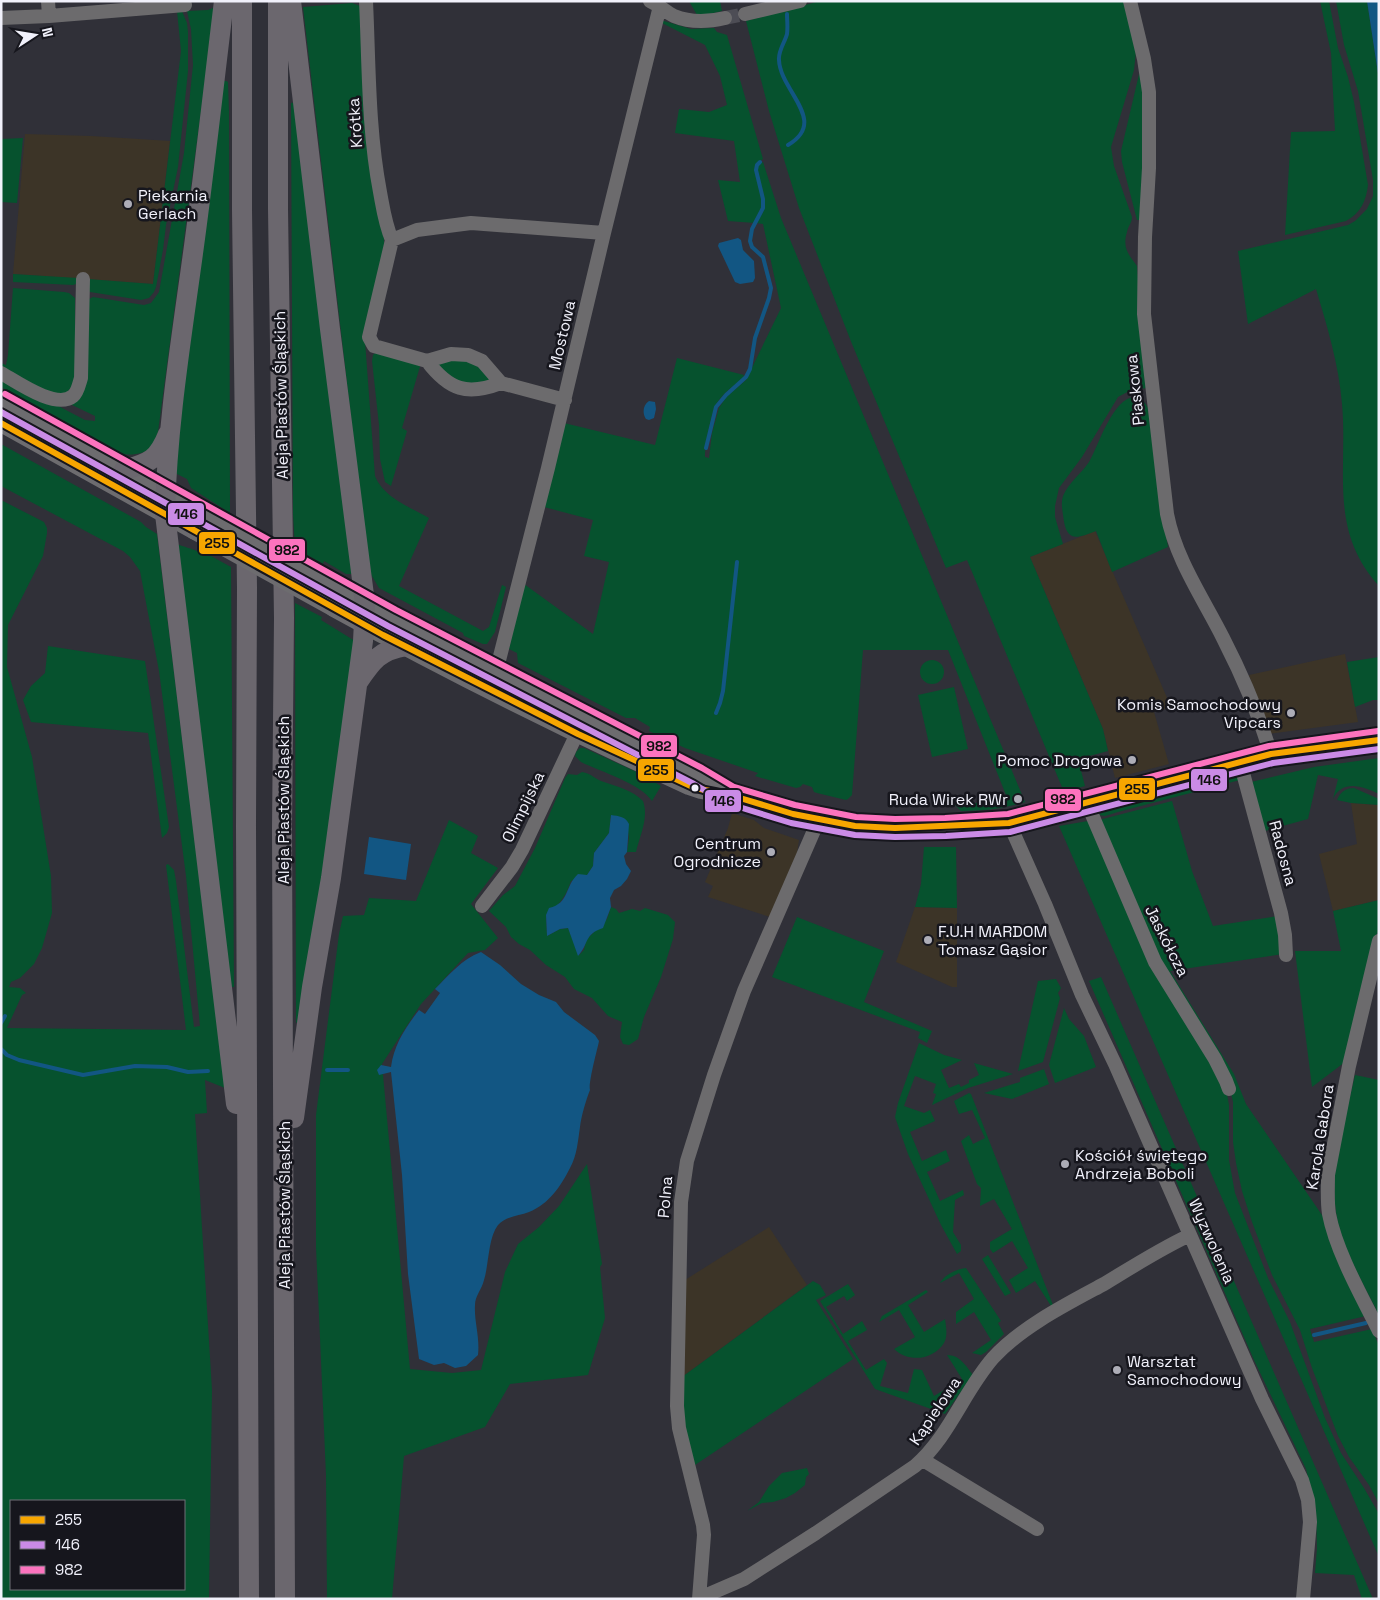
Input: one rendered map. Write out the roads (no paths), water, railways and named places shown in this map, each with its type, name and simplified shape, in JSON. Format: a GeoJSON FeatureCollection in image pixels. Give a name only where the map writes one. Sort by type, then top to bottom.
{"type":"FeatureCollection","features":[{"type":"Feature","properties":{"kind":"highway"},"geometry":{"type":"LineString","coordinates":[[224,1],[171,427],[165,492],[165,514],[247,1194]]}},
{"type":"Feature","properties":{"kind":"highway"},"geometry":{"type":"LineString","coordinates":[[242,1],[242,200],[247,540],[246,826],[249,1599]]}},
{"type":"Feature","properties":{"kind":"highway","name":"Aleja Piastów Śląskich"},"geometry":{"type":"LineString","coordinates":[[278,1],[278,209],[284,608],[282,828],[285,1599]]}},
{"type":"Feature","properties":{"kind":"highway"},"geometry":{"type":"LineString","coordinates":[[284,1187],[312,987],[331,878],[357,683],[365,603],[328,319],[292,1]]}},
{"type":"Feature","properties":{"kind":"highway"},"geometry":{"type":"LineString","coordinates":[[124,470],[150,461],[161,451],[171,427]]}},
{"type":"Feature","properties":{"kind":"highway"},"geometry":{"type":"LineString","coordinates":[[357,683],[377,657],[391,648],[406,646]]}},
{"type":"Feature","properties":{"kind":"main road"},"geometry":{"type":"LineString","coordinates":[[1,402],[365,603],[496,672],[580,726]]}},
{"type":"Feature","properties":{"kind":"main road"},"geometry":{"type":"LineString","coordinates":[[1,423],[334,608],[454,672],[698,776],[730,794],[767,807],[819,819],[855,826],[895,828],[1009,823],[1271,754],[1379,740]]}},
{"type":"Feature","properties":{"kind":"street"},"geometry":{"type":"LineString","coordinates":[[48,1],[49,16]]}},
{"type":"Feature","properties":{"kind":"street"},"geometry":{"type":"LineString","coordinates":[[1,18],[185,5],[184,1]]}},
{"type":"Feature","properties":{"kind":"street","name":"Krótka"},"geometry":{"type":"LineString","coordinates":[[366,1],[376,171],[387,228],[392,240]]}},
{"type":"Feature","properties":{"kind":"street"},"geometry":{"type":"LineString","coordinates":[[745,14],[800,1]]}},
{"type":"Feature","properties":{"kind":"street","name":"Piaskowa"},"geometry":{"type":"LineString","coordinates":[[1130,1],[1144,59],[1149,92],[1149,168],[1145,237],[1144,314],[1167,514],[1179,555],[1242,678],[1271,754]]}},
{"type":"Feature","properties":{"kind":"street"},"geometry":{"type":"LineString","coordinates":[[655,4],[673,15],[687,20],[707,22],[725,18]]}},
{"type":"Feature","properties":{"kind":"street","name":"Mostowa"},"geometry":{"type":"LineString","coordinates":[[496,672],[565,400],[655,4]]}},
{"type":"Feature","properties":{"kind":"street"},"geometry":{"type":"LineString","coordinates":[[565,400],[501,383],[482,362],[468,355],[450,354],[427,361],[374,346],[369,337],[392,240],[417,230],[470,222],[604,233]]}},
{"type":"Feature","properties":{"kind":"street"},"geometry":{"type":"LineString","coordinates":[[1,373],[48,398],[66,400],[73,396],[77,391],[81,378],[83,279]]}},
{"type":"Feature","properties":{"kind":"street"},"geometry":{"type":"LineString","coordinates":[[427,361],[441,377],[455,386],[465,389],[482,390],[501,383]]}},
{"type":"Feature","properties":{"kind":"street","name":"Olimpijska"},"geometry":{"type":"LineString","coordinates":[[482,906],[512,867],[522,850],[580,726]]}},
{"type":"Feature","properties":{"kind":"street","name":"Radosna"},"geometry":{"type":"LineString","coordinates":[[1240,762],[1282,919],[1286,955]]}},
{"type":"Feature","properties":{"kind":"street","name":"Jaskółcza"},"geometry":{"type":"LineString","coordinates":[[1086,803],[1155,962],[1215,1059],[1229,1089]]}},
{"type":"Feature","properties":{"kind":"street","name":"Polna"},"geometry":{"type":"LineString","coordinates":[[699,1598],[703,1525],[679,1428],[677,1406],[680,1220],[684,1174],[708,1092],[744,991],[819,819]]}},
{"type":"Feature","properties":{"kind":"street","name":"Wyzwolenia"},"geometry":{"type":"LineString","coordinates":[[1009,823],[1082,995],[1115,1064],[1262,1398],[1302,1480],[1308,1500],[1310,1522],[1303,1599]]}},
{"type":"Feature","properties":{"kind":"street","name":"Karola Gabora"},"geometry":{"type":"LineString","coordinates":[[1379,941],[1349,1066],[1328,1175],[1329,1212],[1336,1240],[1379,1332]]}},
{"type":"Feature","properties":{"kind":"street","name":"Kąpielowa"},"geometry":{"type":"LineString","coordinates":[[699,1598],[726,1587],[760,1568],[890,1484],[923,1460],[985,1368],[1006,1346],[1018,1336],[1082,1296],[1190,1235]]}},
{"type":"Feature","properties":{"kind":"street"},"geometry":{"type":"LineString","coordinates":[[923,1460],[1037,1529]]}},
{"type":"Feature","properties":{"kind":"water"},"geometry":{"type":"Polygon","coordinates":[[[1367,1],[1379,1],[1379,80],[1367,1]]]}},
{"type":"Feature","properties":{"kind":"water"},"geometry":{"type":"Polygon","coordinates":[[[738,238],[741,240],[743,250],[754,261],[755,278],[753,282],[740,284],[735,282],[718,246],[719,243],[738,238]]]}},
{"type":"Feature","properties":{"kind":"water"},"geometry":{"type":"Polygon","coordinates":[[[649,401],[655,402],[656,409],[654,418],[649,420],[645,417],[644,407],[649,401]]]}},
{"type":"Feature","properties":{"kind":"water"},"geometry":{"type":"Polygon","coordinates":[[[611,815],[624,818],[629,824],[627,852],[624,856],[626,864],[631,871],[621,886],[614,890],[610,898],[611,907],[603,928],[590,936],[578,956],[568,928],[560,929],[547,936],[546,915],[549,908],[556,906],[564,898],[578,874],[587,875],[593,866],[594,853],[609,833],[611,815]]]}},
{"type":"Feature","properties":{"kind":"water"},"geometry":{"type":"Polygon","coordinates":[[[369,837],[411,844],[406,880],[364,874],[369,837]]]}},
{"type":"Feature","properties":{"kind":"water"},"geometry":{"type":"Polygon","coordinates":[[[481,952],[500,965],[521,984],[539,995],[556,1002],[564,1012],[595,1035],[599,1041],[591,1074],[590,1090],[585,1103],[577,1148],[572,1163],[554,1194],[543,1204],[529,1212],[501,1222],[495,1230],[490,1244],[486,1274],[475,1302],[478,1355],[466,1366],[455,1368],[444,1363],[434,1365],[419,1359],[408,1274],[402,1175],[391,1072],[379,1075],[377,1070],[381,1065],[391,1067],[397,1044],[409,1023],[419,1010],[425,1014],[440,993],[435,989],[462,963],[481,952]]]}},
{"type":"Feature","properties":{"kind":"waterway"},"geometry":{"type":"LineString","coordinates":[[787,14],[787,34],[779,60],[781,72],[799,105],[804,126],[799,136],[788,145]]}},
{"type":"Feature","properties":{"kind":"waterway"},"geometry":{"type":"LineString","coordinates":[[706,448],[716,407],[746,377],[750,369],[755,338],[771,288],[763,257],[752,247],[750,241],[752,229],[763,208],[763,199],[756,170],[760,162]]}},
{"type":"Feature","properties":{"kind":"waterway"},"geometry":{"type":"LineString","coordinates":[[716,713],[723,691],[737,562]]}},
{"type":"Feature","properties":{"kind":"waterway"},"geometry":{"type":"LineString","coordinates":[[1,1023],[5,1016]]}},
{"type":"Feature","properties":{"kind":"waterway"},"geometry":{"type":"LineString","coordinates":[[1,1049],[7,1055],[19,1060],[83,1075],[135,1066],[167,1067],[188,1072],[208,1071]]}},
{"type":"Feature","properties":{"kind":"waterway"},"geometry":{"type":"LineString","coordinates":[[327,1070],[348,1070]]}},
{"type":"Feature","properties":{"kind":"waterway"},"geometry":{"type":"LineString","coordinates":[[1314,1335],[1366,1323]]}},
{"type":"Feature","properties":{"kind":"tunnel"},"geometry":{"type":"LineString","coordinates":[[725,18],[745,14]]}},
{"type":"Feature","properties":{"kind":"place","name":"Piekarnia Gerlach"},"geometry":{"type":"Point","coordinates":[128,204]}},
{"type":"Feature","properties":{"kind":"place","name":"Komis Samochodowy Vipcars"},"geometry":{"type":"Point","coordinates":[1291,713]}},
{"type":"Feature","properties":{"kind":"place","name":"Pomoc Drogowa"},"geometry":{"type":"Point","coordinates":[1132,760]}},
{"type":"Feature","properties":{"kind":"place","name":"Ruda Wirek RWr"},"geometry":{"type":"Point","coordinates":[1018,799]}},
{"type":"Feature","properties":{"kind":"place","name":"Centrum Ogrodnicze"},"geometry":{"type":"Point","coordinates":[771,852]}},
{"type":"Feature","properties":{"kind":"place","name":"F.U.H MARDOM Tomasz Gąsior"},"geometry":{"type":"Point","coordinates":[928,940]}},
{"type":"Feature","properties":{"kind":"place","name":"Kościół świętego Andrzeja Boboli"},"geometry":{"type":"Point","coordinates":[1065,1164]}},
{"type":"Feature","properties":{"kind":"place","name":"Warsztat Samochodowy"},"geometry":{"type":"Point","coordinates":[1117,1370]}}]}
